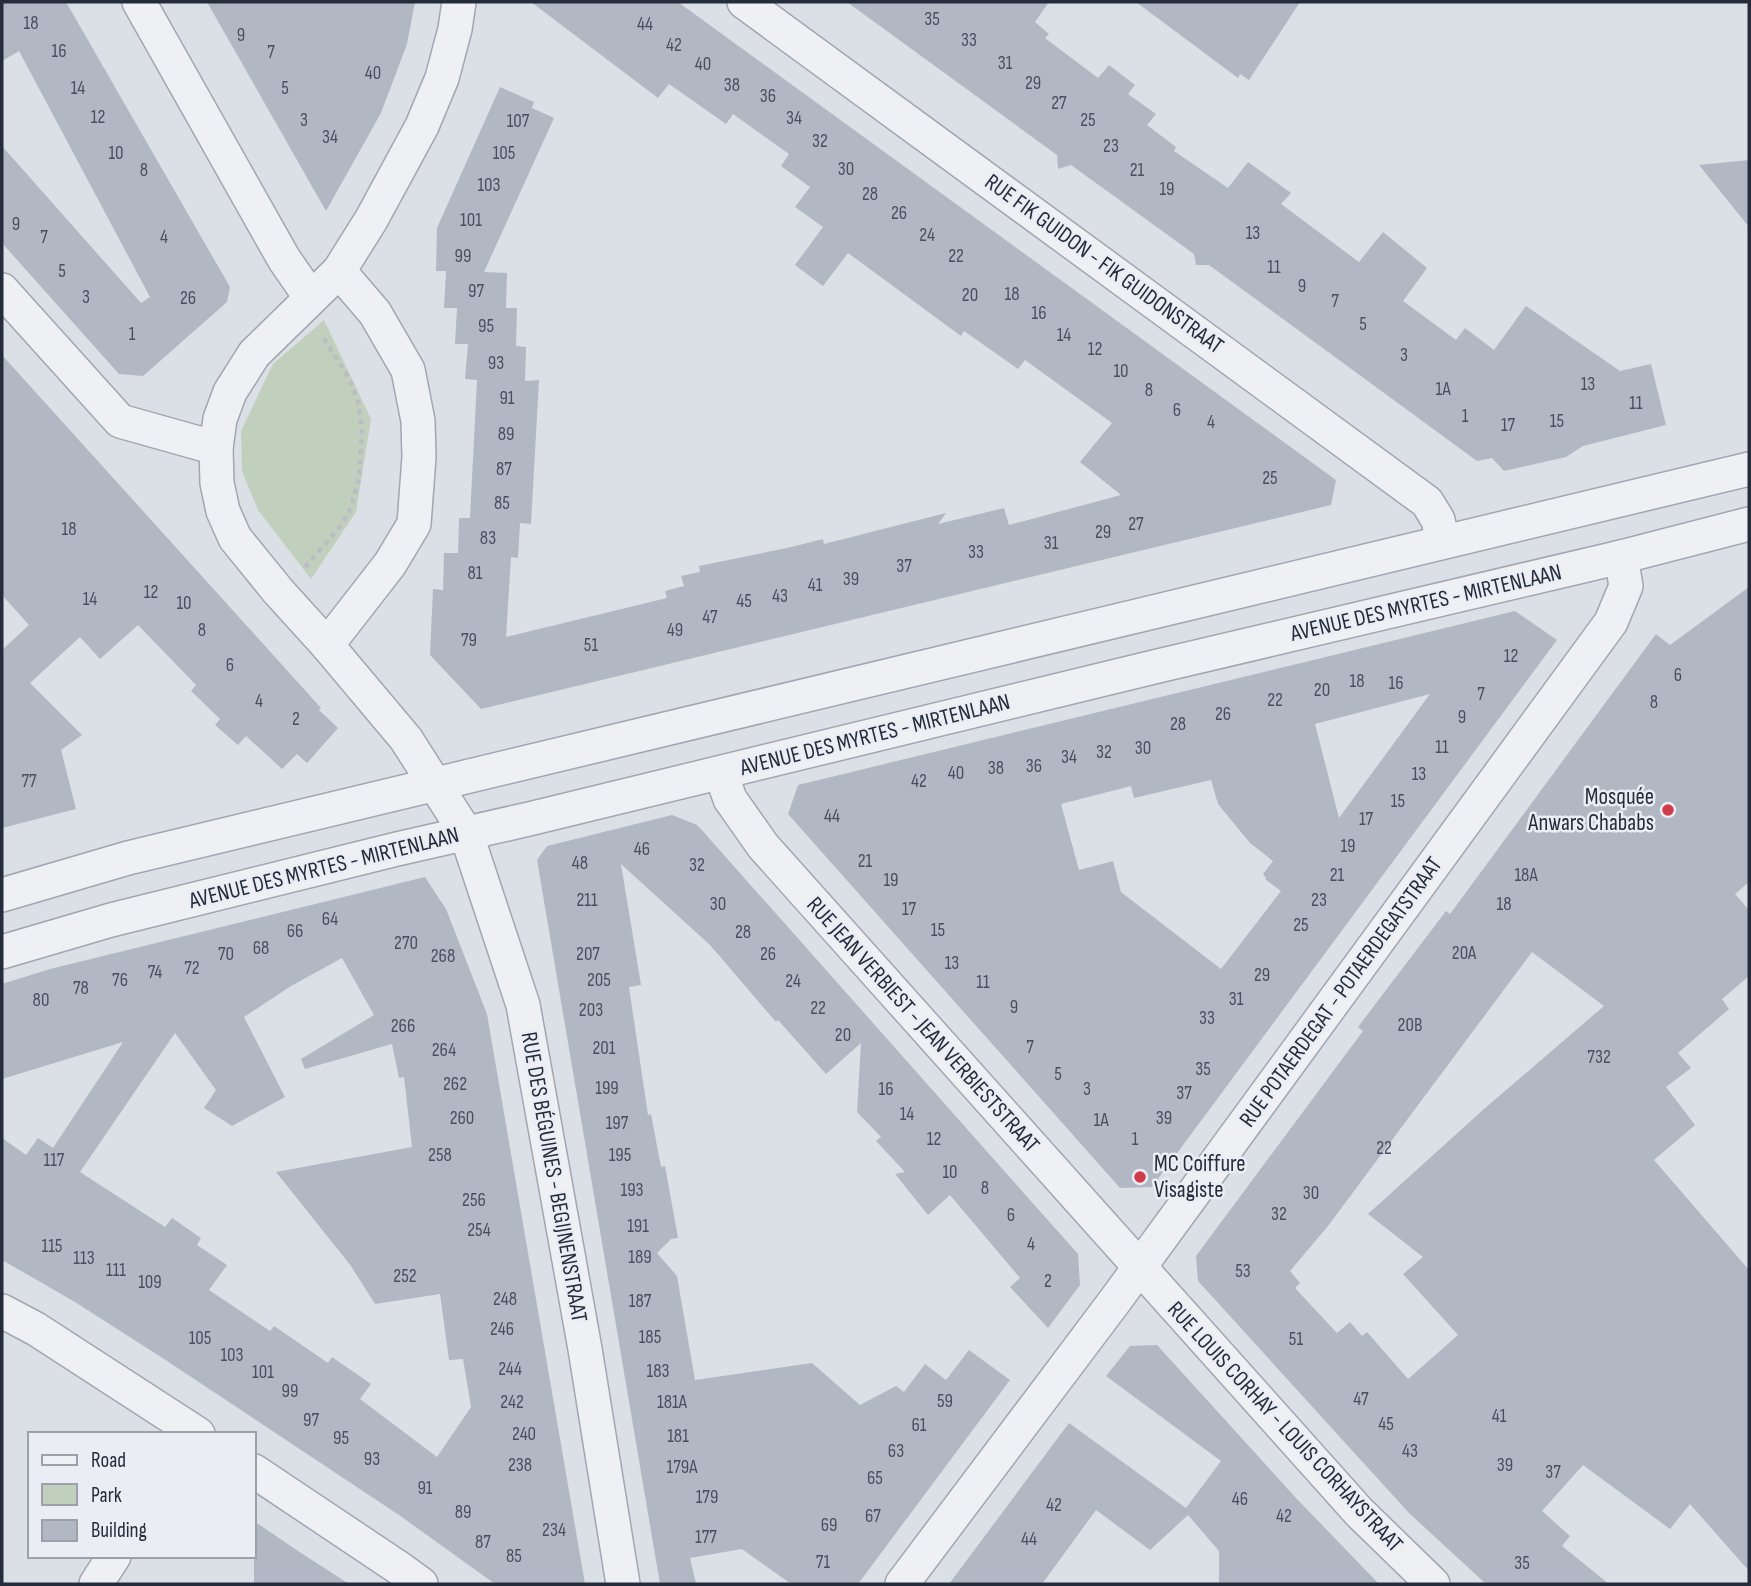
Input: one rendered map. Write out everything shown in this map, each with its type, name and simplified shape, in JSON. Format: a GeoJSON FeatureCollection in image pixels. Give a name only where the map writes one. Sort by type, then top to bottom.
{"type":"FeatureCollection","features":[{"type":"Feature","properties":{"kind":"street"},"geometry":{"type":"LineString","coordinates":[[139,2],[284,259],[311,298]]}},
{"type":"Feature","properties":{"kind":"street","name":"RUE DES BÉGUINES - BEGIJNENSTRAAT"},"geometry":{"type":"LineString","coordinates":[[459,2],[442,78],[422,126],[371,220],[339,271],[254,354],[230,392],[220,419],[216,448],[217,483],[223,511],[236,538],[250,558],[406,740],[466,833],[523,1005],[624,1584]]}},
{"type":"Feature","properties":{"kind":"street","name":"RUE FIK GUIDON - FIK GUIDONSTRAAT"},"geometry":{"type":"LineString","coordinates":[[744,2],[1427,502],[1438,520],[1443,542]]}},
{"type":"Feature","properties":{"kind":"street"},"geometry":{"type":"LineString","coordinates":[[327,645],[390,564],[414,524],[419,457],[418,421],[408,370],[375,313],[339,271]]}},
{"type":"Feature","properties":{"kind":"street"},"geometry":{"type":"LineString","coordinates":[[2,290],[120,421],[216,448]]}},
{"type":"Feature","properties":{"kind":"street"},"geometry":{"type":"LineString","coordinates":[[2,895],[128,858],[1749,469]]}},
{"type":"Feature","properties":{"kind":"street","name":"AVENUE DES MYRTES - MIRTENLAAN"},"geometry":{"type":"LineString","coordinates":[[2,952],[111,920],[1620,557],[1749,523]]}},
{"type":"Feature","properties":{"kind":"street","name":"RUE POTAERDEGAT - POTAERDEGATSTRAAT"},"geometry":{"type":"LineString","coordinates":[[902,1584],[1139,1268],[1611,622],[1626,586],[1620,557]]}},
{"type":"Feature","properties":{"kind":"street","name":"RUE JEAN VERBIEST - JEAN VERBIESTSTRAAT"},"geometry":{"type":"LineString","coordinates":[[721,773],[730,799],[763,846],[1139,1268]]}},
{"type":"Feature","properties":{"kind":"street","name":"RUE LOUIS CORHAY - LOUIS CORHAYSTRAAT"},"geometry":{"type":"LineString","coordinates":[[1139,1268],[1359,1513],[1433,1584]]}},
{"type":"Feature","properties":{"kind":"street"},"geometry":{"type":"LineString","coordinates":[[2,1311],[36,1329],[193,1432]]}},
{"type":"Feature","properties":{"kind":"street"},"geometry":{"type":"LineString","coordinates":[[256,1472],[421,1584]]}},
{"type":"Feature","properties":{"kind":"street"},"geometry":{"type":"LineString","coordinates":[[96,1584],[113,1558]]}},
{"type":"Feature","properties":{"kind":"path"},"geometry":{"type":"LineString","coordinates":[[278,591],[310,562],[339,528],[351,508],[359,478],[362,433],[359,405],[350,380],[322,335]]}},
{"type":"Feature","properties":{"kind":"green space"},"geometry":{"type":"Polygon","coordinates":[[[324,320],[371,419],[356,512],[311,579],[258,510],[242,471],[241,431],[273,364],[324,320]]]}},
{"type":"Feature","properties":{"kind":"building"},"geometry":{"type":"Polygon","coordinates":[[[2,2],[66,2],[230,287],[227,302],[143,376],[119,374],[2,243],[2,146],[141,303],[150,297],[19,51],[2,61],[2,2]]]}},
{"type":"Feature","properties":{"kind":"building"},"geometry":{"type":"Polygon","coordinates":[[[207,2],[415,2],[407,44],[381,113],[326,211],[207,2]]]}},
{"type":"Feature","properties":{"kind":"building"},"geometry":{"type":"Polygon","coordinates":[[[531,2],[678,2],[1336,480],[1331,505],[481,709],[430,655],[433,589],[443,590],[444,553],[458,553],[459,518],[470,518],[477,380],[465,379],[468,344],[455,344],[457,308],[444,308],[446,271],[436,271],[437,228],[500,87],[534,102],[532,108],[554,118],[484,272],[507,273],[506,308],[517,308],[516,346],[526,347],[525,381],[539,380],[531,524],[520,523],[518,558],[511,557],[506,637],[667,598],[665,591],[684,586],[681,576],[700,572],[699,566],[823,539],[824,544],[946,513],[938,524],[1004,508],[1009,525],[1121,495],[1080,462],[1112,423],[1025,360],[1018,369],[964,331],[961,336],[848,253],[823,286],[795,265],[823,227],[795,207],[810,187],[781,166],[789,154],[733,114],[726,124],[669,84],[658,98],[531,2]]]}},
{"type":"Feature","properties":{"kind":"building"},"geometry":{"type":"Polygon","coordinates":[[[847,2],[1049,2],[1035,22],[1049,34],[1045,38],[1098,78],[1109,65],[1135,85],[1128,94],[1156,114],[1147,125],[1176,147],[1174,151],[1228,188],[1248,162],[1291,193],[1281,204],[1359,262],[1383,232],[1427,268],[1403,301],[1456,340],[1465,328],[1494,350],[1526,306],[1620,371],[1651,364],[1666,425],[1583,446],[1566,457],[1504,471],[1492,458],[1477,461],[1209,265],[1196,265],[1194,254],[1071,165],[1058,169],[1057,155],[847,2]]]}},
{"type":"Feature","properties":{"kind":"building"},"geometry":{"type":"Polygon","coordinates":[[[1136,2],[1300,2],[1249,80],[1240,74],[1238,78],[1136,2]]]}},
{"type":"Feature","properties":{"kind":"building"},"geometry":{"type":"Polygon","coordinates":[[[1749,160],[1749,227],[1699,165],[1749,160]]]}},
{"type":"Feature","properties":{"kind":"building"},"geometry":{"type":"Polygon","coordinates":[[[2,355],[338,728],[307,763],[297,754],[282,769],[246,736],[238,745],[215,725],[220,719],[191,691],[196,685],[138,625],[100,659],[80,637],[30,683],[82,735],[61,750],[76,809],[2,828],[2,650],[29,625],[2,595],[2,355]]]}},
{"type":"Feature","properties":{"kind":"building"},"geometry":{"type":"Polygon","coordinates":[[[1749,587],[1749,882],[1735,894],[1749,910],[1749,976],[1722,999],[1729,1009],[1678,1053],[1691,1068],[1666,1087],[1695,1125],[1654,1160],[1749,1270],[1749,1571],[1690,1504],[1670,1529],[1583,1465],[1542,1511],[1570,1536],[1562,1546],[1609,1584],[1486,1584],[1409,1513],[1198,1281],[1196,1256],[1363,1031],[1358,1027],[1446,911],[1450,914],[1656,634],[1670,645],[1749,587]],[[1532,952],[1328,1226],[1290,1271],[1300,1283],[1295,1288],[1337,1333],[1350,1322],[1362,1336],[1367,1332],[1408,1379],[1458,1335],[1403,1274],[1423,1257],[1368,1214],[1604,1006],[1532,952]]]}},
{"type":"Feature","properties":{"kind":"building"},"geometry":{"type":"Polygon","coordinates":[[[1515,611],[1557,640],[1152,1187],[1120,1188],[788,814],[798,785],[1515,611]],[[1430,694],[1315,724],[1339,818],[1430,694]],[[1211,780],[1134,798],[1131,786],[1061,804],[1079,870],[1113,861],[1121,892],[1221,969],[1281,891],[1265,879],[1263,874],[1273,861],[1250,843],[1218,804],[1211,780]]]}},
{"type":"Feature","properties":{"kind":"building"},"geometry":{"type":"Polygon","coordinates":[[[672,815],[700,828],[1078,1254],[1080,1285],[1048,1328],[1010,1287],[1020,1278],[950,1195],[928,1215],[895,1174],[905,1172],[876,1141],[881,1137],[857,1112],[861,1043],[826,1074],[778,1020],[776,1022],[710,945],[621,864],[641,985],[629,987],[648,1115],[651,1114],[661,1167],[665,1166],[678,1238],[671,1239],[657,1253],[677,1276],[695,1380],[812,1363],[860,1405],[896,1386],[904,1392],[925,1364],[946,1380],[969,1350],[1010,1380],[858,1584],[791,1584],[742,1549],[690,1558],[696,1584],[660,1584],[537,860],[547,846],[672,815]]]}},
{"type":"Feature","properties":{"kind":"building"},"geometry":{"type":"Polygon","coordinates":[[[425,877],[446,909],[487,1014],[585,1584],[495,1584],[399,1515],[164,1359],[75,1302],[2,1260],[2,1138],[26,1155],[38,1138],[53,1148],[123,1042],[2,1079],[2,984],[50,969],[425,877]],[[342,958],[291,986],[244,1017],[285,1097],[232,1126],[204,1108],[216,1090],[175,1033],[80,1172],[165,1227],[172,1218],[201,1238],[197,1245],[227,1265],[209,1290],[270,1331],[274,1326],[328,1363],[332,1357],[371,1384],[360,1399],[437,1457],[471,1407],[463,1359],[449,1360],[440,1294],[375,1304],[351,1266],[276,1172],[412,1147],[404,1077],[399,1078],[392,1044],[305,1069],[301,1059],[374,1015],[342,958]]]}},
{"type":"Feature","properties":{"kind":"building"},"geometry":{"type":"Polygon","coordinates":[[[1157,1345],[1296,1498],[1379,1584],[1219,1584],[1219,1551],[1188,1515],[1150,1550],[1096,1510],[1042,1584],[949,1584],[1069,1423],[1186,1508],[1221,1461],[1106,1376],[1130,1346],[1157,1345]]]}},
{"type":"Feature","properties":{"kind":"building"},"geometry":{"type":"Polygon","coordinates":[[[256,1522],[349,1584],[254,1584],[256,1522]]]}},
{"type":"Feature","properties":{"kind":"place","name":"Mosquée Anwars Chababs"},"geometry":{"type":"Point","coordinates":[1668,810]}},
{"type":"Feature","properties":{"kind":"place","name":"MC Coiffure Visagiste"},"geometry":{"type":"Point","coordinates":[1140,1177]}}]}
